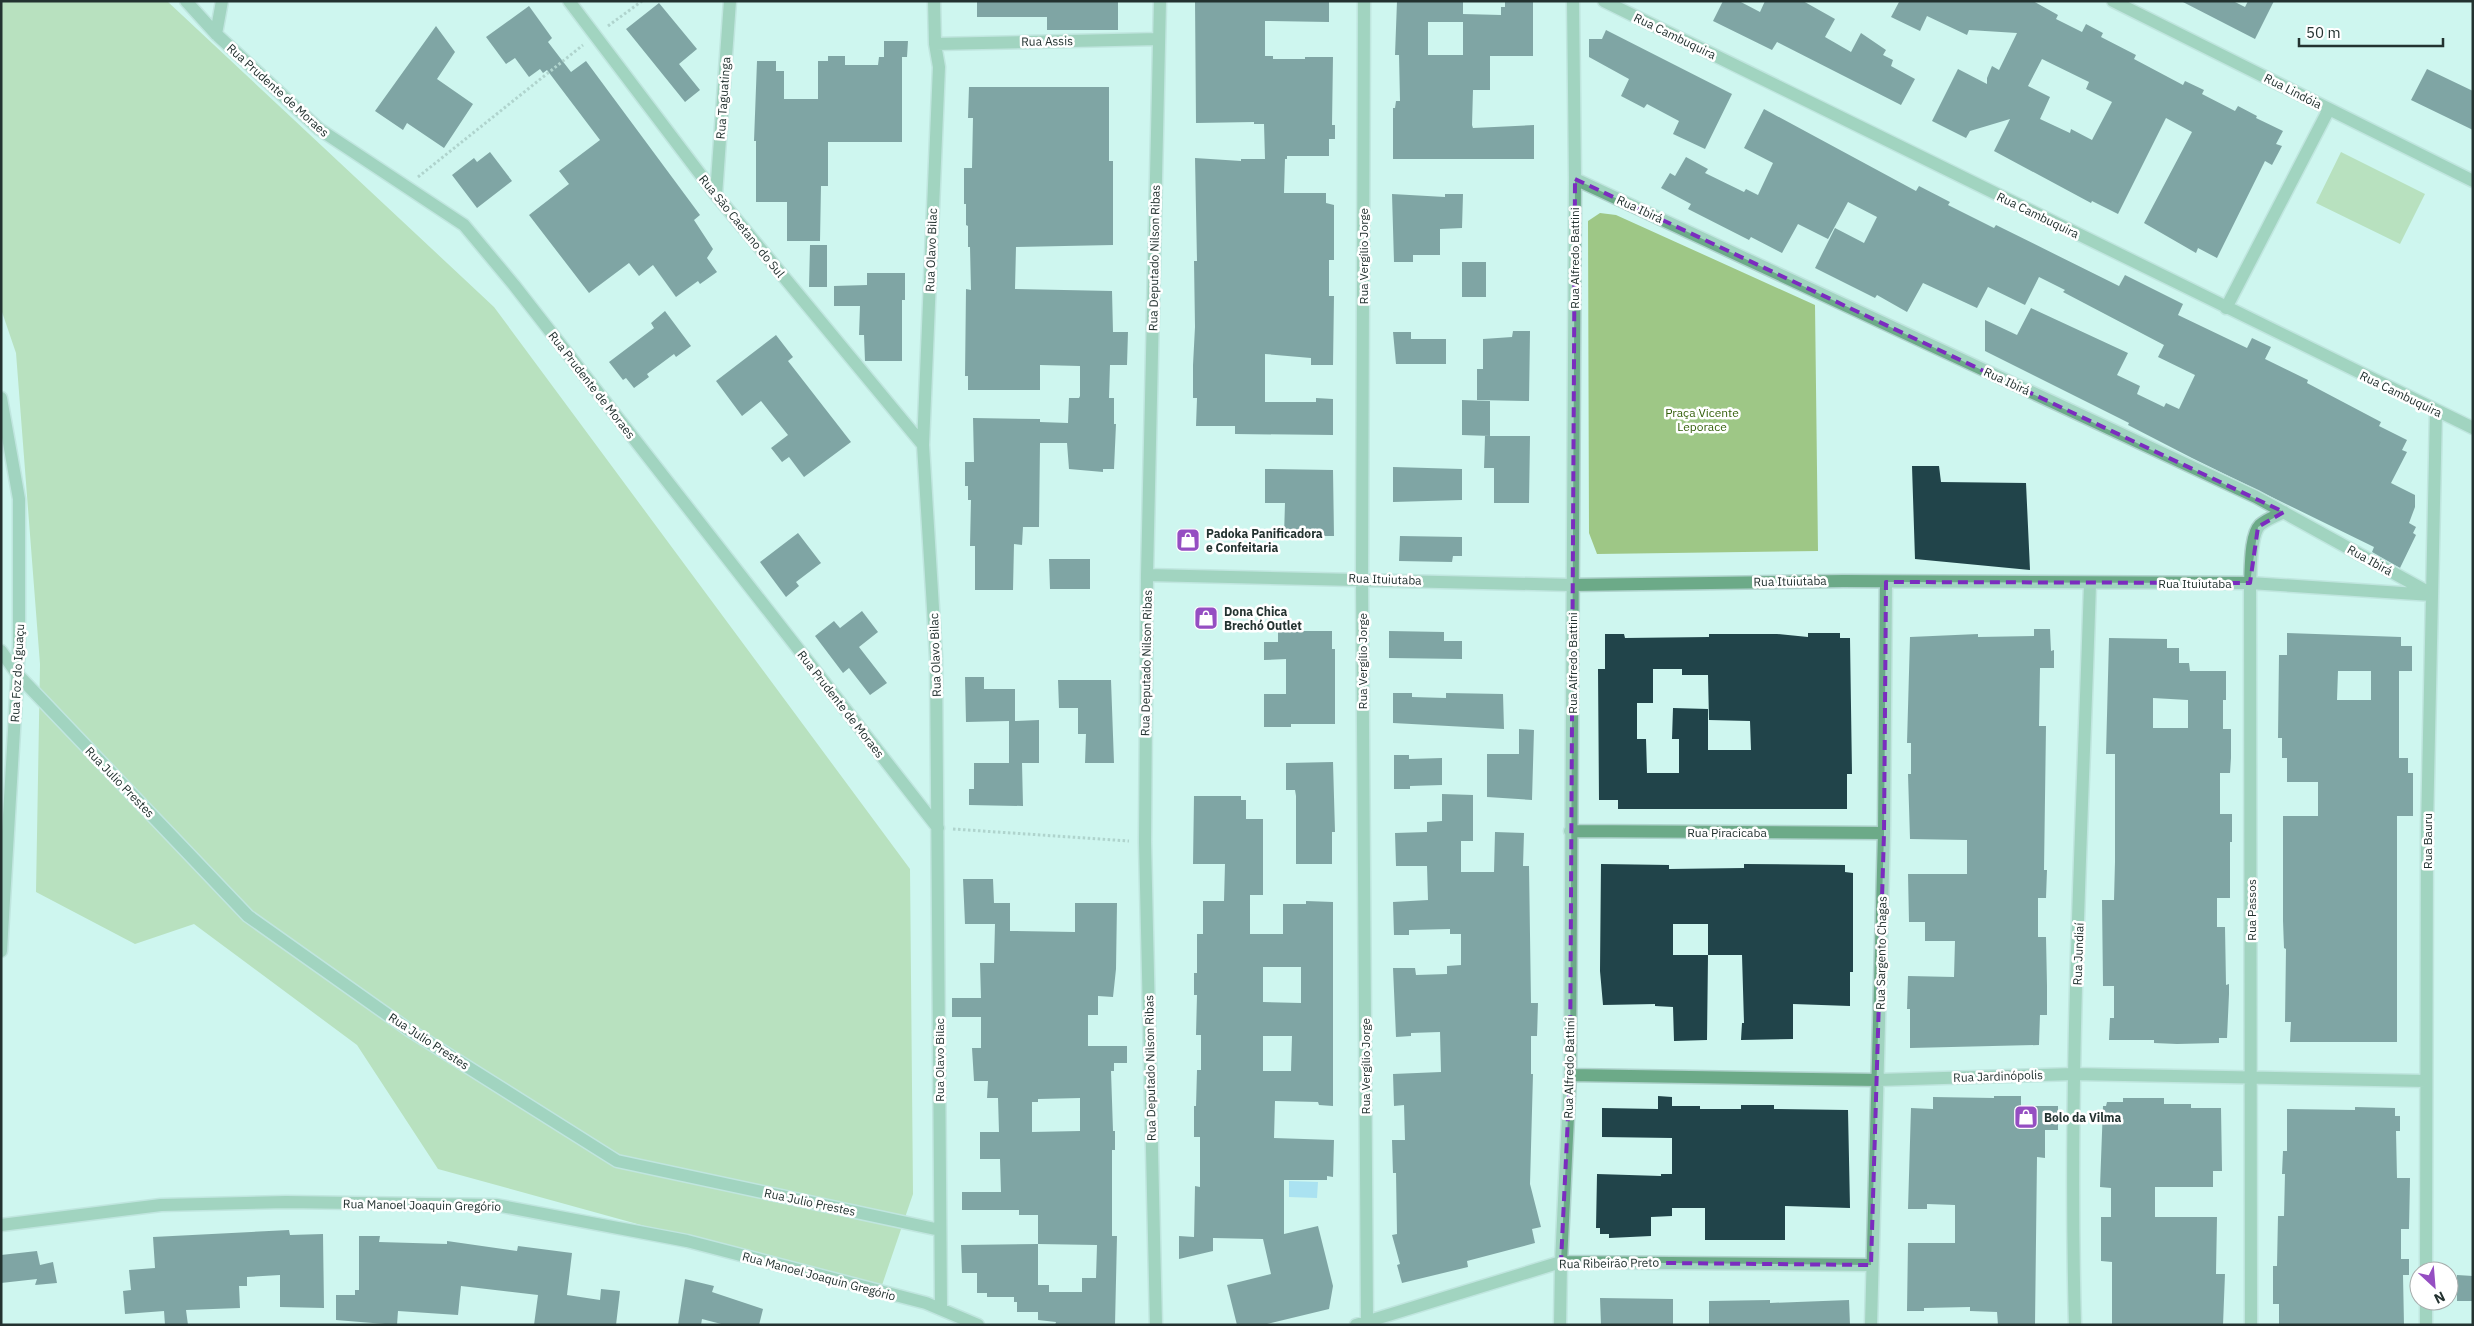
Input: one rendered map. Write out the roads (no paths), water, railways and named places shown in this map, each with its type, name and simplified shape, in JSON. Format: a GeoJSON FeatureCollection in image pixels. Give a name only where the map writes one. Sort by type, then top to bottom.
{"type":"FeatureCollection","features":[{"type":"Feature","properties":{"kind":"street","name":"Rua Prudente de Moraes"},"geometry":{"type":"LineString","coordinates":[[186,1],[216,34],[319,129],[405,188],[464,225],[514,285],[938,828]]}},
{"type":"Feature","properties":{"kind":"street"},"geometry":{"type":"LineString","coordinates":[[216,34],[222,1]]}},
{"type":"Feature","properties":{"kind":"street","name":"Rua São Caetano do Sul"},"geometry":{"type":"LineString","coordinates":[[570,1],[716,195],[923,445]]}},
{"type":"Feature","properties":{"kind":"street","name":"Rua Taguatinga"},"geometry":{"type":"LineString","coordinates":[[716,195],[730,1]]}},
{"type":"Feature","properties":{"kind":"street","name":"Rua Olavo Bilac"},"geometry":{"type":"LineString","coordinates":[[934,1],[935,44],[939,68],[923,445],[936,657],[941,1310]]}},
{"type":"Feature","properties":{"kind":"street","name":"Rua Deputado Nilson Ribas"},"geometry":{"type":"LineString","coordinates":[[1156,1325],[1145,842],[1147,575],[1160,1]]}},
{"type":"Feature","properties":{"kind":"street","name":"Rua Vergílio Jorge"},"geometry":{"type":"LineString","coordinates":[[1361,1323],[1364,1]]}},
{"type":"Feature","properties":{"kind":"street","name":"Rua Alfredo Battini"},"geometry":{"type":"LineString","coordinates":[[1560,1325],[1561,1262],[1570,1075],[1575,179],[1573,1]]}},
{"type":"Feature","properties":{"kind":"street","name":"Rua Cambuquira"},"geometry":{"type":"LineString","coordinates":[[1604,1],[2473,428]]}},
{"type":"Feature","properties":{"kind":"street","name":"Rua Lindóia"},"geometry":{"type":"LineString","coordinates":[[2113,1],[2473,181]]}},
{"type":"Feature","properties":{"kind":"street","name":"Rua Assis"},"geometry":{"type":"LineString","coordinates":[[935,44],[1158,39]]}},
{"type":"Feature","properties":{"kind":"street"},"geometry":{"type":"LineString","coordinates":[[2226,308],[2329,109]]}},
{"type":"Feature","properties":{"kind":"street","name":"Rua Ibirá"},"geometry":{"type":"LineString","coordinates":[[1575,179],[2256,497],[2432,594]]}},
{"type":"Feature","properties":{"kind":"street","name":"Rua Foz do Iguaçu"},"geometry":{"type":"LineString","coordinates":[[1,398],[19,499],[18,675],[1,950]]}},
{"type":"Feature","properties":{"kind":"street","name":"Rua Bauru"},"geometry":{"type":"LineString","coordinates":[[2426,1261],[2427,828],[2436,411]]}},
{"type":"Feature","properties":{"kind":"street","name":"Rua Passos"},"geometry":{"type":"LineString","coordinates":[[2251,1325],[2250,583],[2252,550],[2258,527],[2269,518],[2284,512]]}},
{"type":"Feature","properties":{"kind":"street","name":"Rua Ituiutaba"},"geometry":{"type":"LineString","coordinates":[[1147,575],[1362,578],[1572,585],[1886,582],[2250,583],[2432,594]]}},
{"type":"Feature","properties":{"kind":"street","name":"Rua Sargento Chagas"},"geometry":{"type":"LineString","coordinates":[[1871,1325],[1871,1265],[1884,833],[1886,582]]}},
{"type":"Feature","properties":{"kind":"street","name":"Rua Jundiaí"},"geometry":{"type":"LineString","coordinates":[[2075,1325],[2072,1245],[2074,1074],[2090,584]]}},
{"type":"Feature","properties":{"kind":"street","name":"Rua Julio Prestes"},"geometry":{"type":"LineString","coordinates":[[1,651],[18,675],[248,916],[409,1030],[617,1161],[940,1230]]}},
{"type":"Feature","properties":{"kind":"street","name":"Rua Piracicaba"},"geometry":{"type":"LineString","coordinates":[[1570,830],[1884,833]]}},
{"type":"Feature","properties":{"kind":"street","name":"Rua Jardinópolis"},"geometry":{"type":"LineString","coordinates":[[1570,1075],[1878,1080],[2074,1074],[2426,1081]]}},
{"type":"Feature","properties":{"kind":"street","name":"Rua Manoel Joaquin Gregório"},"geometry":{"type":"LineString","coordinates":[[1,1224],[161,1205],[286,1202],[496,1206],[688,1241],[878,1293],[926,1303],[978,1325]]}},
{"type":"Feature","properties":{"kind":"street","name":"Rua Ribeirão Preto"},"geometry":{"type":"LineString","coordinates":[[1361,1323],[1561,1262],[1871,1265]]}},
{"type":"Feature","properties":{"kind":"street"},"geometry":{"type":"LineString","coordinates":[[2426,1311],[2426,1325]]}},
{"type":"Feature","properties":{"kind":"water"},"geometry":{"type":"Polygon","coordinates":[[[1289,1181],[1318,1182],[1317,1198],[1289,1197],[1289,1181]]]}},
{"type":"Feature","properties":{"kind":"place","name":"Padoka Panificadora e Confeitaria"},"geometry":{"type":"Point","coordinates":[1188,540]}},
{"type":"Feature","properties":{"kind":"place","name":"Dona Chica Brechó Outlet"},"geometry":{"type":"Point","coordinates":[1206,618]}},
{"type":"Feature","properties":{"kind":"place","name":"Bolo da Vilma"},"geometry":{"type":"Point","coordinates":[2026,1117]}},
{"type":"Feature","properties":{"kind":"park label","name":"Praça Vicente Leporace"},"geometry":{"type":"Point","coordinates":[1702,419]}}]}
